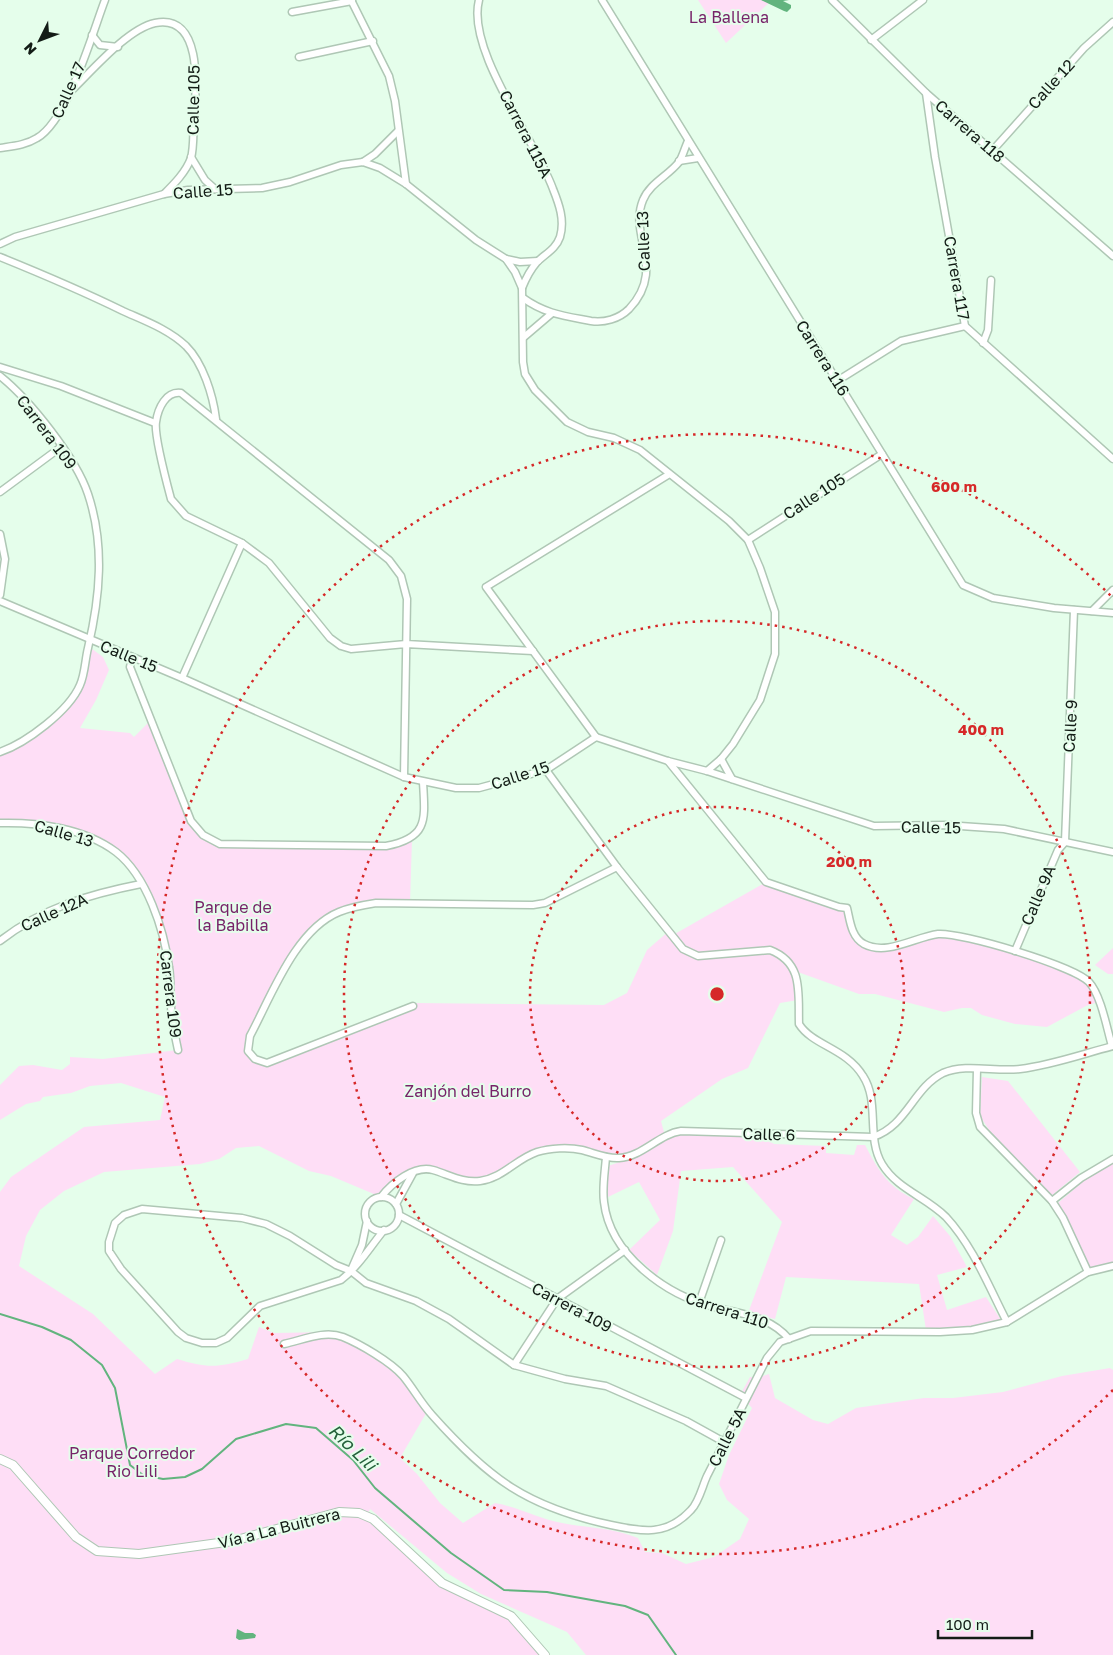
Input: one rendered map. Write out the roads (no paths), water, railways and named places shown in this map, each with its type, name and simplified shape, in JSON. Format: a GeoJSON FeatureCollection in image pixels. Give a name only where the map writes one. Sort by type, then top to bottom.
{"type":"FeatureCollection","features":[{"type":"Feature","properties":{"kind":"street","name":"Calle 17"},"geometry":{"type":"LineString","coordinates":[[0,148],[24,144],[38,138],[52,126],[70,92],[105,0]]}},
{"type":"Feature","properties":{"kind":"street","name":"Carrera 115A"},"geometry":{"type":"LineString","coordinates":[[479,0],[478,15],[482,46],[492,69],[544,164],[559,204],[562,220],[560,238],[551,251],[538,261],[528,274],[522,288]]}},
{"type":"Feature","properties":{"kind":"street","name":"Carrera 116"},"geometry":{"type":"LineString","coordinates":[[602,0],[963,585],[993,598],[1074,610],[1113,613]]}},
{"type":"Feature","properties":{"kind":"street","name":"Carrera 118"},"geometry":{"type":"LineString","coordinates":[[832,0],[926,93],[1111,251]]}},
{"type":"Feature","properties":{"kind":"street"},"geometry":{"type":"LineString","coordinates":[[871,40],[923,0]]}},
{"type":"Feature","properties":{"kind":"street"},"geometry":{"type":"LineString","coordinates":[[292,12],[351,1],[373,41],[389,76],[395,101],[406,184]]}},
{"type":"Feature","properties":{"kind":"street","name":"Calle 105"},"geometry":{"type":"LineString","coordinates":[[70,92],[118,46],[141,29],[165,22],[178,26],[187,36],[193,49],[196,90],[191,157],[177,181],[164,194]]}},
{"type":"Feature","properties":{"kind":"street","name":"Calle 12"},"geometry":{"type":"LineString","coordinates":[[993,150],[1084,48],[1113,22]]}},
{"type":"Feature","properties":{"kind":"street"},"geometry":{"type":"LineString","coordinates":[[92,34],[100,44],[118,46]]}},
{"type":"Feature","properties":{"kind":"street"},"geometry":{"type":"LineString","coordinates":[[299,57],[373,41]]}},
{"type":"Feature","properties":{"kind":"street","name":"Carrera 117"},"geometry":{"type":"LineString","coordinates":[[926,93],[935,157],[965,326],[1113,459]]}},
{"type":"Feature","properties":{"kind":"street"},"geometry":{"type":"LineString","coordinates":[[362,162],[376,154],[398,131]]}},
{"type":"Feature","properties":{"kind":"street","name":"Calle 13"},"geometry":{"type":"LineString","coordinates":[[523,298],[551,314],[596,322],[613,320],[626,312],[638,299],[644,286],[647,260],[640,216],[642,201],[649,190],[679,161],[688,141]]}},
{"type":"Feature","properties":{"kind":"street","name":"Calle 105"},"geometry":{"type":"LineString","coordinates":[[191,157],[196,169],[215,189]]}},
{"type":"Feature","properties":{"kind":"street"},"geometry":{"type":"LineString","coordinates":[[679,161],[698,158]]}},
{"type":"Feature","properties":{"kind":"street"},"geometry":{"type":"LineString","coordinates":[[362,162],[380,168],[406,184],[476,240],[506,259],[516,272],[522,288],[523,298],[523,362],[525,374],[550,407],[568,422],[588,432],[614,438],[640,450],[668,475],[729,521],[748,540],[774,612],[776,643],[760,700],[721,759],[707,771]]}},
{"type":"Feature","properties":{"kind":"street","name":"Calle 15"},"geometry":{"type":"LineString","coordinates":[[0,244],[15,237],[164,194],[188,190],[262,188],[290,182],[341,165],[362,162]]}},
{"type":"Feature","properties":{"kind":"street"},"geometry":{"type":"LineString","coordinates":[[0,257],[63,282],[169,332],[186,347],[199,363],[216,419]]}},
{"type":"Feature","properties":{"kind":"street"},"geometry":{"type":"LineString","coordinates":[[506,259],[520,262],[538,261]]}},
{"type":"Feature","properties":{"kind":"street"},"geometry":{"type":"LineString","coordinates":[[983,343],[988,330],[991,280]]}},
{"type":"Feature","properties":{"kind":"street"},"geometry":{"type":"LineString","coordinates":[[524,337],[551,314]]}},
{"type":"Feature","properties":{"kind":"street"},"geometry":{"type":"LineString","coordinates":[[837,381],[901,341],[965,326]]}},
{"type":"Feature","properties":{"kind":"street"},"geometry":{"type":"LineString","coordinates":[[0,367],[61,386],[155,423]]}},
{"type":"Feature","properties":{"kind":"street","name":"Carrera 109"},"geometry":{"type":"LineString","coordinates":[[0,376],[13,386],[61,447],[80,477],[88,494],[95,521],[99,553],[99,587],[80,685],[61,710],[28,738],[0,752]]}},
{"type":"Feature","properties":{"kind":"street"},"geometry":{"type":"LineString","coordinates":[[404,777],[406,644],[407,599],[401,576],[389,560],[216,419],[181,393],[175,392],[166,397],[155,423],[170,499],[177,509],[186,516],[242,542],[269,563],[330,638],[341,646],[351,649],[406,644],[533,651]]}},
{"type":"Feature","properties":{"kind":"street"},"geometry":{"type":"LineString","coordinates":[[0,492],[61,447]]}},
{"type":"Feature","properties":{"kind":"street","name":"Calle 105"},"geometry":{"type":"LineString","coordinates":[[748,540],[882,454]]}},
{"type":"Feature","properties":{"kind":"street"},"geometry":{"type":"LineString","coordinates":[[596,737],[486,587],[668,475]]}},
{"type":"Feature","properties":{"kind":"street"},"geometry":{"type":"LineString","coordinates":[[0,534],[5,559],[0,595]]}},
{"type":"Feature","properties":{"kind":"street"},"geometry":{"type":"LineString","coordinates":[[182,678],[242,542]]}},
{"type":"Feature","properties":{"kind":"street"},"geometry":{"type":"LineString","coordinates":[[1092,610],[1113,590]]}},
{"type":"Feature","properties":{"kind":"street","name":"Calle 15"},"geometry":{"type":"LineString","coordinates":[[0,601],[182,678],[404,777],[423,782],[456,788],[479,788],[546,770],[596,737],[874,826],[946,825],[1004,829],[1113,852]]}},
{"type":"Feature","properties":{"kind":"street","name":"Calle 9"},"geometry":{"type":"LineString","coordinates":[[1065,842],[1074,610]]}},
{"type":"Feature","properties":{"kind":"street"},"geometry":{"type":"LineString","coordinates":[[132,657],[130,667],[191,821],[203,835],[220,844],[386,846],[400,843],[412,838],[422,827],[425,816],[423,782]]}},
{"type":"Feature","properties":{"kind":"street"},"geometry":{"type":"LineString","coordinates":[[721,759],[732,779]]}},
{"type":"Feature","properties":{"kind":"street"},"geometry":{"type":"LineString","coordinates":[[668,761],[766,882],[839,908],[847,908],[853,933],[864,944],[881,948],[938,934],[951,935],[1015,951],[1080,975],[1090,983],[1095,992],[1113,1046],[1051,1064],[1017,1069],[953,1070],[928,1082],[894,1126],[873,1137]]}},
{"type":"Feature","properties":{"kind":"street"},"geometry":{"type":"LineString","coordinates":[[546,770],[617,867],[690,954],[698,956],[770,950],[779,954],[790,963],[797,978],[799,1024],[806,1033],[843,1054],[864,1077],[872,1103],[873,1137],[881,1162],[895,1181],[933,1206],[955,1227],[976,1262],[1007,1322]]}},
{"type":"Feature","properties":{"kind":"street","name":"Calle 13"},"geometry":{"type":"LineString","coordinates":[[0,823],[27,823],[87,836],[116,852],[128,864],[141,884]]}},
{"type":"Feature","properties":{"kind":"street","name":"Calle 9A"},"geometry":{"type":"LineString","coordinates":[[1015,951],[1058,850],[1065,842]]}},
{"type":"Feature","properties":{"kind":"street"},"geometry":{"type":"LineString","coordinates":[[413,1006],[267,1063],[255,1060],[248,1051],[250,1036],[296,949],[323,922],[337,912],[355,906],[376,903],[532,905],[545,903],[617,867]]}},
{"type":"Feature","properties":{"kind":"street","name":"Carrera 109"},"geometry":{"type":"LineString","coordinates":[[141,884],[150,898],[163,934],[170,968],[170,1007],[178,1050]]}},
{"type":"Feature","properties":{"kind":"street","name":"Calle 12A"},"geometry":{"type":"LineString","coordinates":[[0,941],[14,930],[77,898],[141,884]]}},
{"type":"Feature","properties":{"kind":"street"},"geometry":{"type":"LineString","coordinates":[[978,1069],[975,1106],[980,1127],[1052,1201],[1063,1218],[1088,1272]]}},
{"type":"Feature","properties":{"kind":"street","name":"Calle 6"},"geometry":{"type":"LineString","coordinates":[[381,1197],[395,1182],[414,1173],[431,1169],[455,1179],[479,1181],[499,1176],[536,1152],[580,1150],[606,1157],[620,1158],[635,1154],[673,1132],[681,1131],[873,1137]]}},
{"type":"Feature","properties":{"kind":"street","name":"Carrera 110"},"geometry":{"type":"LineString","coordinates":[[606,1157],[604,1203],[614,1232],[624,1250],[650,1276],[674,1292],[699,1303],[767,1320],[789,1339]]}},
{"type":"Feature","properties":{"kind":"street"},"geometry":{"type":"LineString","coordinates":[[1052,1201],[1081,1178],[1113,1159]]}},
{"type":"Feature","properties":{"kind":"street"},"geometry":{"type":"LineString","coordinates":[[396,1204],[414,1173]]}},
{"type":"Feature","properties":{"kind":"street"},"geometry":{"type":"LineString","coordinates":[[350,1271],[362,1245],[368,1204],[381,1197],[390,1198],[396,1204],[399,1214],[394,1225],[384,1230],[366,1256],[350,1271],[334,1284],[260,1306],[226,1338],[216,1342],[202,1343],[186,1338],[178,1332],[121,1269],[109,1251],[109,1242],[115,1223],[124,1215],[142,1209],[242,1218],[266,1224],[290,1236],[336,1265],[350,1271],[366,1283],[416,1301],[450,1319],[514,1365],[565,1379],[606,1386],[686,1421],[724,1442]]}},
{"type":"Feature","properties":{"kind":"street","name":"Carrera 109"},"geometry":{"type":"LineString","coordinates":[[399,1214],[746,1398]]}},
{"type":"Feature","properties":{"kind":"street"},"geometry":{"type":"LineString","coordinates":[[367,1220],[374,1228],[384,1230]]}},
{"type":"Feature","properties":{"kind":"street"},"geometry":{"type":"LineString","coordinates":[[699,1303],[721,1240]]}},
{"type":"Feature","properties":{"kind":"street"},"geometry":{"type":"LineString","coordinates":[[514,1365],[557,1299],[624,1250]]}},
{"type":"Feature","properties":{"kind":"street","name":"Calle 5A"},"geometry":{"type":"LineString","coordinates":[[284,1344],[328,1334],[343,1337],[391,1364],[406,1380],[431,1414],[478,1464],[508,1487],[549,1508],[590,1520],[635,1530],[660,1530],[680,1522],[694,1508],[746,1398],[767,1358],[780,1342],[811,1331],[940,1332],[972,1330],[1007,1322],[1088,1272],[1113,1266]]}},
{"type":"Feature","properties":{"kind":"street","name":"Vía a La Buitrera"},"geometry":{"type":"LineString","coordinates":[[0,1458],[13,1465],[76,1537],[88,1546],[107,1554],[138,1554],[206,1546],[339,1512],[359,1512],[379,1524],[442,1583],[511,1616],[546,1655]]}},
{"type":"Feature","properties":{"kind":"waterway","name":"Río Lili"},"geometry":{"type":"LineString","coordinates":[[0,1314],[42,1327],[71,1340],[102,1365],[115,1388],[130,1465],[143,1475],[163,1479],[185,1477],[202,1469],[236,1439],[286,1424],[316,1428],[353,1460],[375,1488],[451,1553],[504,1590],[547,1592],[625,1606],[648,1615],[676,1655]]}},
{"type":"Feature","properties":{"kind":"park label","name":"La Ballena"},"geometry":{"type":"Point","coordinates":[729,17]}},
{"type":"Feature","properties":{"kind":"park label","name":"Parque de la Babilla"},"geometry":{"type":"Point","coordinates":[233,916]}},
{"type":"Feature","properties":{"kind":"park label","name":"Zanjón del Burro"},"geometry":{"type":"Point","coordinates":[468,1091]}},
{"type":"Feature","properties":{"kind":"park label","name":"Parque Corredor Rio Lili"},"geometry":{"type":"Point","coordinates":[132,1462]}}]}
